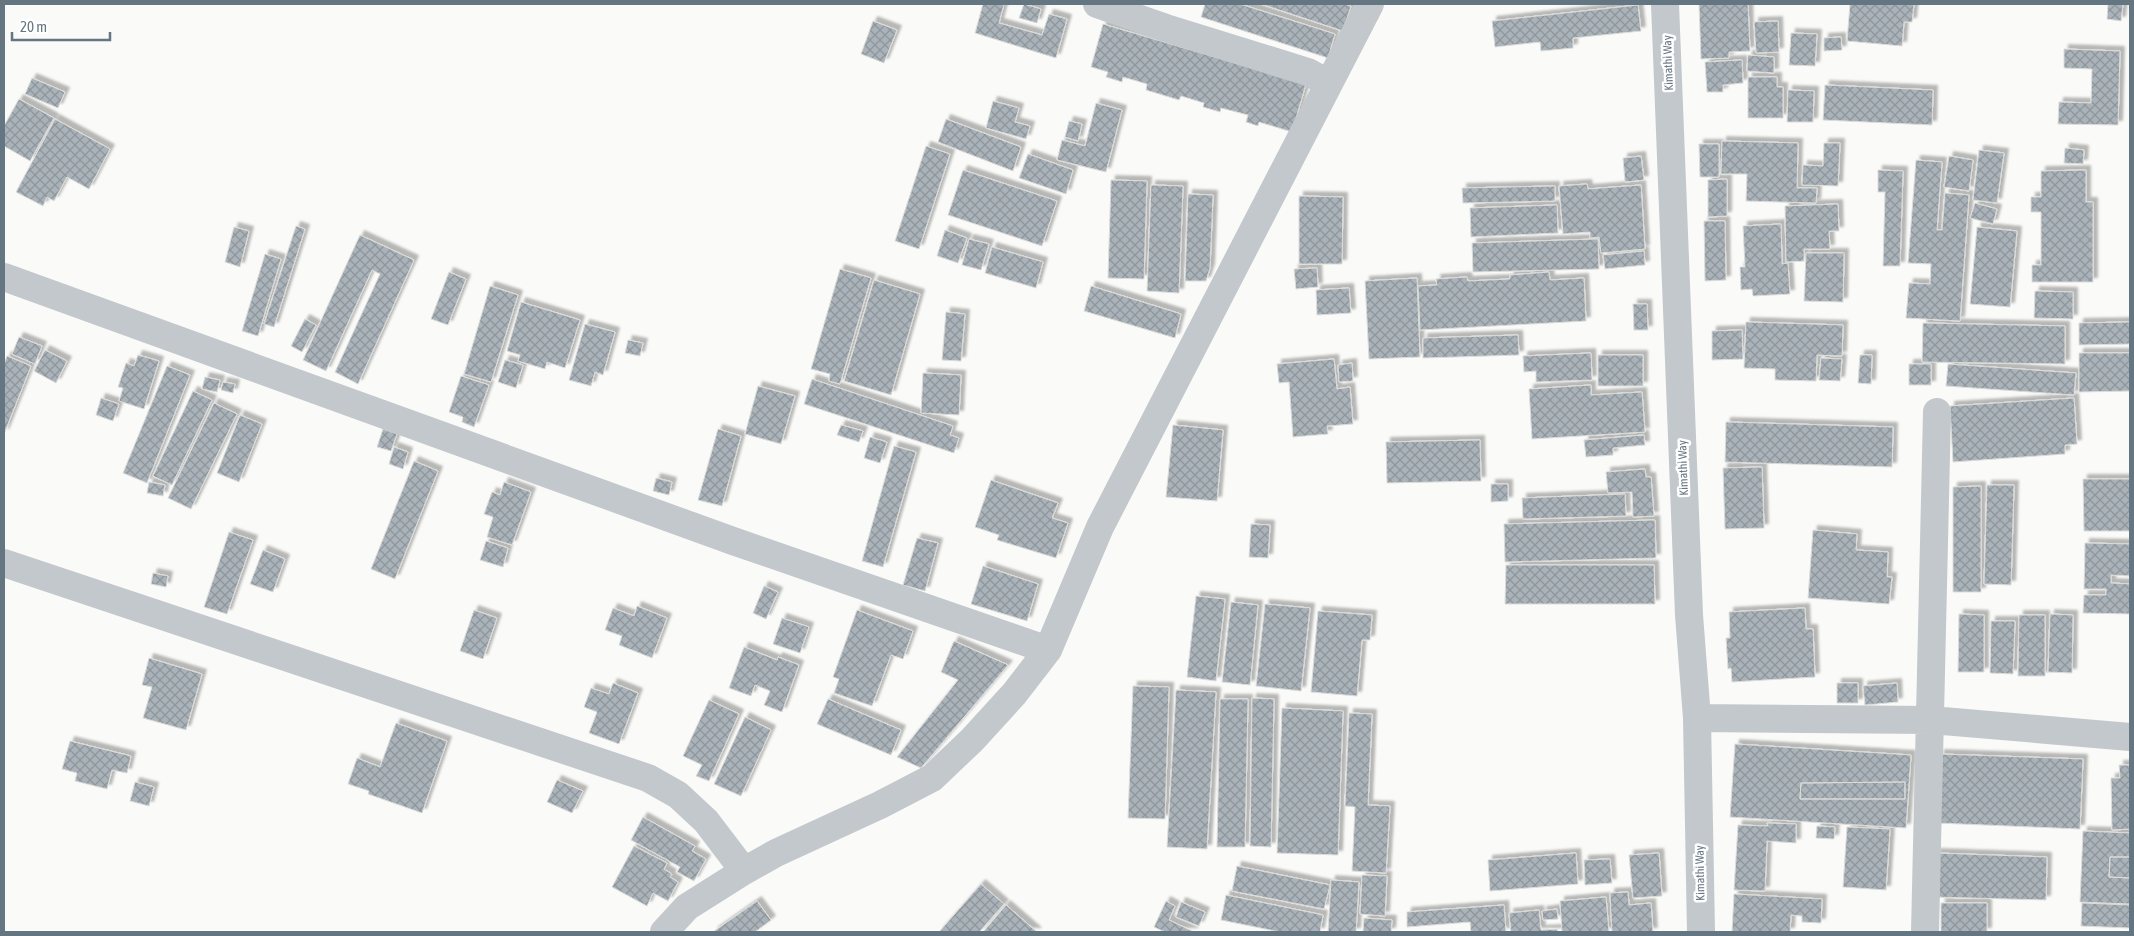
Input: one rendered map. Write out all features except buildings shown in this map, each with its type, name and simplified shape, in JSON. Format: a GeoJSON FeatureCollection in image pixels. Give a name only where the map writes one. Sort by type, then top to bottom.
{"type":"FeatureCollection","features":[{"type":"Feature","properties":{"kind":"street"},"geometry":{"type":"LineString","coordinates":[[1097,4],[1166,28],[1308,72],[1328,83]]}},
{"type":"Feature","properties":{"kind":"street"},"geometry":{"type":"LineString","coordinates":[[664,932],[687,907],[744,871],[776,853],[880,805],[932,778],[972,740],[1008,700],[1048,650],[1100,527],[1370,4]]}},
{"type":"Feature","properties":{"kind":"street","name":"Kimathi Way"},"geometry":{"type":"LineString","coordinates":[[1665,4],[1689,615],[1697,718],[1701,932]]}},
{"type":"Feature","properties":{"kind":"street"},"geometry":{"type":"LineString","coordinates":[[4,277],[733,541],[1048,650]]}},
{"type":"Feature","properties":{"kind":"street"},"geometry":{"type":"LineString","coordinates":[[1926,932],[1937,412]]}},
{"type":"Feature","properties":{"kind":"street"},"geometry":{"type":"LineString","coordinates":[[4,563],[648,778],[678,795],[706,821],[744,871]]}},
{"type":"Feature","properties":{"kind":"street"},"geometry":{"type":"LineString","coordinates":[[1697,718],[1930,720],[2130,737]]}}]}
